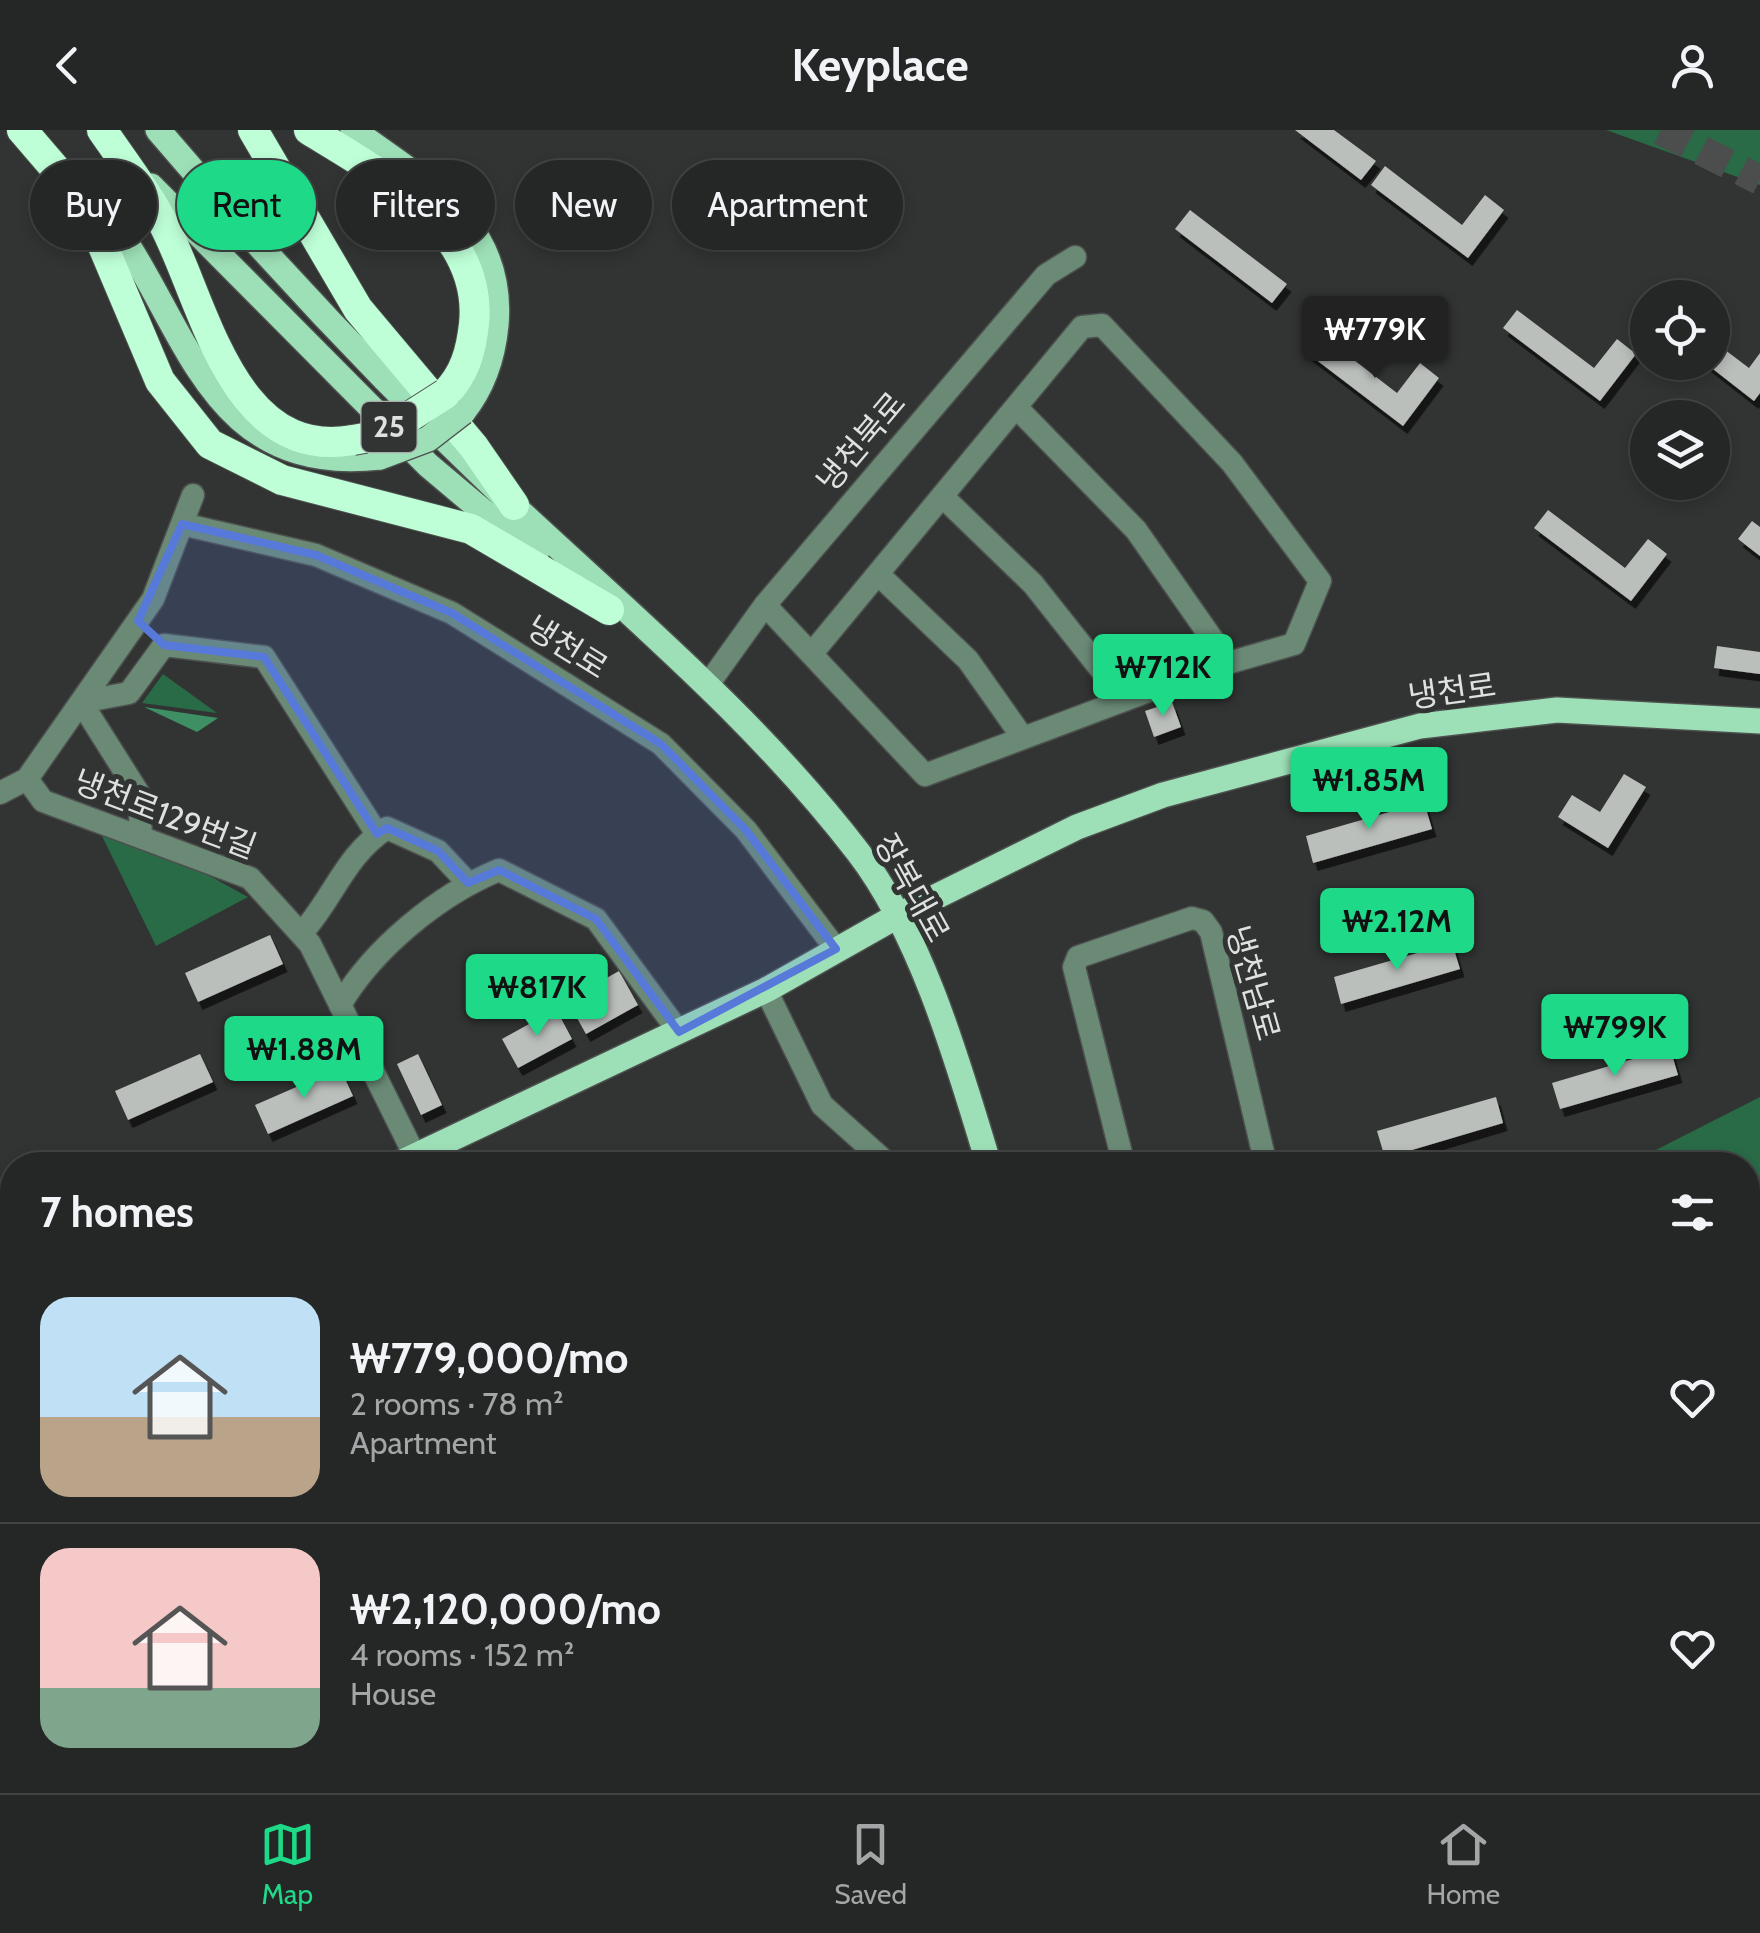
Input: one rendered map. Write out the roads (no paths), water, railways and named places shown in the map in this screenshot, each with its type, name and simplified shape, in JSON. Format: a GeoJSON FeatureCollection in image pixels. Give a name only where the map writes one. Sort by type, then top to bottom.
{"type":"FeatureCollection","features":[{"type":"Feature","properties":{"kind":"highway"},"geometry":{"type":"LineString","coordinates":[[104,130],[166,230],[236,384],[256,408],[285,430],[314,439],[354,440],[381,435],[454,403],[472,341],[475,300],[470,270],[456,244],[429,216],[377,172],[309,130]]}},
{"type":"Feature","properties":{"kind":"highway"},"geometry":{"type":"LineString","coordinates":[[253,130],[358,308],[474,447],[514,505]]}},
{"type":"Feature","properties":{"kind":"highway"},"geometry":{"type":"LineString","coordinates":[[27,135],[94,225],[160,381],[210,444],[282,480],[472,530],[609,610]]}},
{"type":"Feature","properties":{"kind":"main road","name":"25"},"geometry":{"type":"LineString","coordinates":[[104,130],[192,229],[428,465],[534,555],[710,683]]}},
{"type":"Feature","properties":{"kind":"main road","name":"25"},"geometry":{"type":"LineString","coordinates":[[158,130],[258,248],[343,338],[514,505],[710,683]]}},
{"type":"Feature","properties":{"kind":"main road"},"geometry":{"type":"LineString","coordinates":[[27,135],[81,185],[127,241],[196,366],[234,417],[280,447],[305,456],[380,457],[428,439],[454,403],[480,386],[494,338],[497,300],[490,260],[463,215],[353,130]]}},
{"type":"Feature","properties":{"kind":"main road","name":"장복대로"},"geometry":{"type":"LineString","coordinates":[[710,683],[860,854],[896,916],[954,1048],[985,1152]]}},
{"type":"Feature","properties":{"kind":"main road","name":"냉천로"},"geometry":{"type":"LineString","coordinates":[[424,1152],[766,990],[896,916],[1078,827],[1162,795],[1420,726],[1557,710],[1760,721]]}},
{"type":"Feature","properties":{"kind":"street","name":"냉천북로"},"geometry":{"type":"LineString","coordinates":[[710,683],[765,605],[1046,275],[1075,257]]}},
{"type":"Feature","properties":{"kind":"street"},"geometry":{"type":"LineString","coordinates":[[765,605],[925,775],[1124,700],[1294,644],[1320,581],[1232,463],[1102,325],[1082,328],[813,652]]}},
{"type":"Feature","properties":{"kind":"street"},"geometry":{"type":"LineString","coordinates":[[1016,407],[1136,530],[1229,663]]}},
{"type":"Feature","properties":{"kind":"street","name":"냉천로129번길"},"geometry":{"type":"LineString","coordinates":[[193,495],[153,600],[26,778],[42,801],[250,878],[301,934],[340,1005],[401,1152]]}},
{"type":"Feature","properties":{"kind":"street"},"geometry":{"type":"LineString","coordinates":[[942,496],[1034,584],[1124,700]]}},
{"type":"Feature","properties":{"kind":"street","name":"냉천로"},"geometry":{"type":"LineString","coordinates":[[182,524],[316,555],[452,612],[661,744],[746,830],[836,949]]}},
{"type":"Feature","properties":{"kind":"street"},"geometry":{"type":"LineString","coordinates":[[878,574],[968,660],[1023,738]]}},
{"type":"Feature","properties":{"kind":"street"},"geometry":{"type":"LineString","coordinates":[[138,621],[164,645],[264,657],[382,831],[438,851],[468,883]]}},
{"type":"Feature","properties":{"kind":"street"},"geometry":{"type":"LineString","coordinates":[[141,837],[139,794],[81,702],[130,693],[164,645]]}},
{"type":"Feature","properties":{"kind":"street"},"geometry":{"type":"LineString","coordinates":[[0,793],[26,778]]}},
{"type":"Feature","properties":{"kind":"street"},"geometry":{"type":"LineString","coordinates":[[301,934],[326,906],[336,877],[382,831]]}},
{"type":"Feature","properties":{"kind":"street"},"geometry":{"type":"LineString","coordinates":[[340,1005],[361,970],[468,883],[499,870],[596,919],[680,1032]]}},
{"type":"Feature","properties":{"kind":"street","name":"냉천남로"},"geometry":{"type":"LineString","coordinates":[[1121,1152],[1074,967],[1078,957],[1192,918],[1203,921],[1210,932],[1263,1152]]}},
{"type":"Feature","properties":{"kind":"street"},"geometry":{"type":"LineString","coordinates":[[766,990],[822,1105],[874,1152]]}},
{"type":"Feature","properties":{"kind":"tunnel"},"geometry":{"type":"LineString","coordinates":[[1661,130],[1760,180]]}}]}
